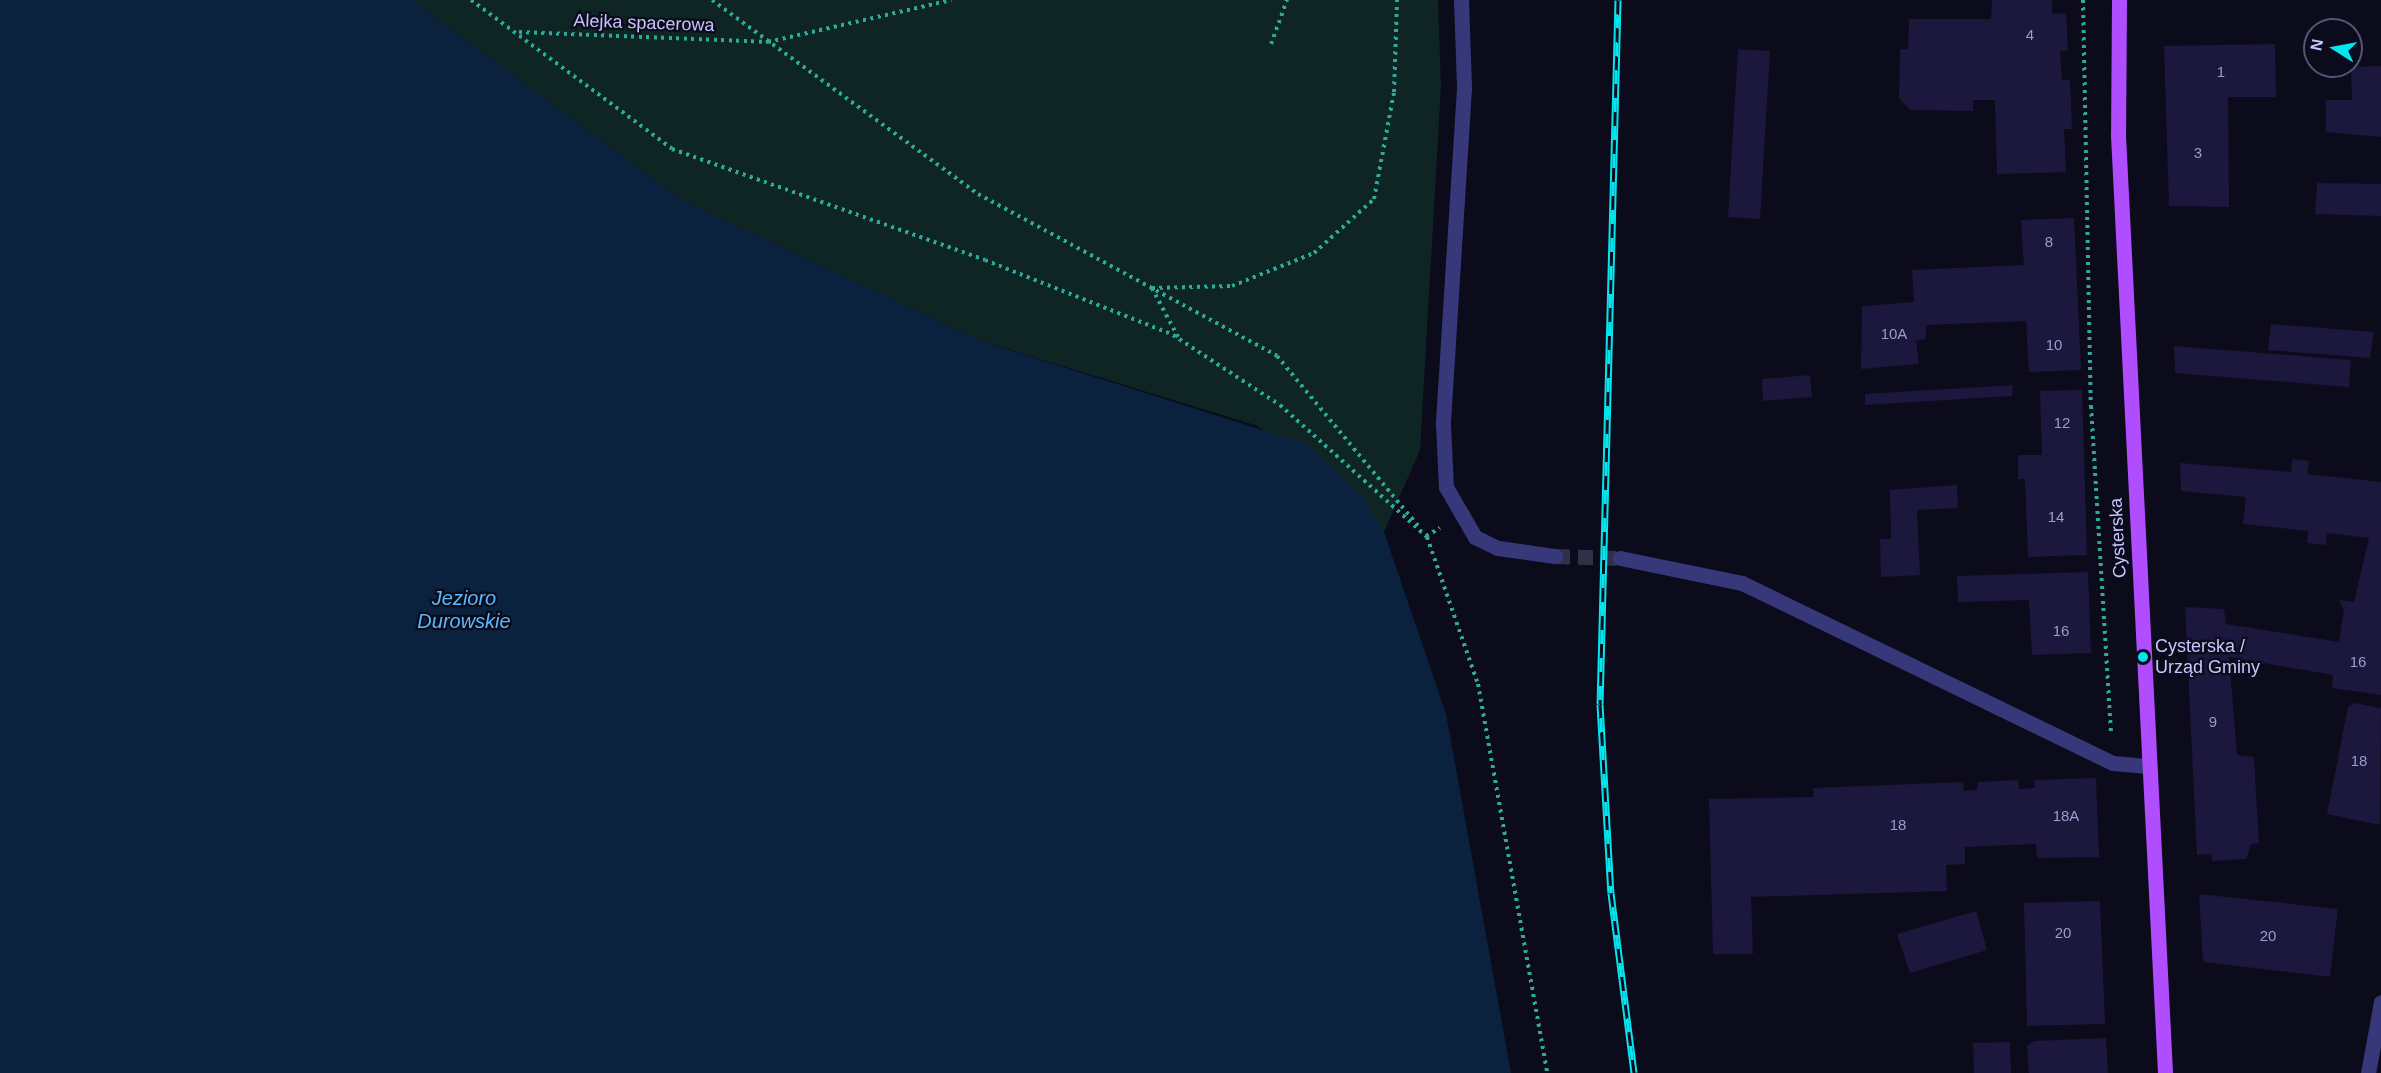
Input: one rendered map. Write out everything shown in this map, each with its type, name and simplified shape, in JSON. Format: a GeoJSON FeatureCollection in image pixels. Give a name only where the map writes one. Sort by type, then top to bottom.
{"type":"FeatureCollection","features":[{"type":"Feature","properties":{"kind":"main road","name":"Cysterska"},"geometry":{"type":"LineString","coordinates":[[2119,0],[2118,135],[2165,1073]]}},
{"type":"Feature","properties":{"kind":"street"},"geometry":{"type":"LineString","coordinates":[[1461,0],[1464,88],[1443,424],[1446,487],[1475,537],[1498,548],[1555,556]]}},
{"type":"Feature","properties":{"kind":"street"},"geometry":{"type":"LineString","coordinates":[[1620,558],[1742,583],[2113,763],[2148,766]]}},
{"type":"Feature","properties":{"kind":"street"},"geometry":{"type":"LineString","coordinates":[[2368,1073],[2381,1002]]}},
{"type":"Feature","properties":{"kind":"path"},"geometry":{"type":"LineString","coordinates":[[471,0],[519,32],[672,149],[985,260],[1178,338],[1281,405],[1427,537]]}},
{"type":"Feature","properties":{"kind":"path"},"geometry":{"type":"LineString","coordinates":[[712,0],[978,194],[1277,356],[1427,537],[1478,684],[1547,1073]]}},
{"type":"Feature","properties":{"kind":"path","name":"Alejka spacerowa"},"geometry":{"type":"LineString","coordinates":[[519,32],[768,42],[951,0]]}},
{"type":"Feature","properties":{"kind":"path"},"geometry":{"type":"LineString","coordinates":[[1271,44],[1287,0]]}},
{"type":"Feature","properties":{"kind":"path"},"geometry":{"type":"LineString","coordinates":[[1152,288],[1232,286],[1314,253],[1374,199],[1394,92],[1396,0]]}},
{"type":"Feature","properties":{"kind":"path"},"geometry":{"type":"LineString","coordinates":[[2084,0],[2091,406],[2113,763]]}},
{"type":"Feature","properties":{"kind":"path"},"geometry":{"type":"LineString","coordinates":[[1152,288],[1178,338]]}},
{"type":"Feature","properties":{"kind":"green space"},"geometry":{"type":"Polygon","coordinates":[[[411,0],[1438,0],[1441,86],[1420,450],[1384,532],[1258,426],[981,341],[685,202],[411,0]]]}},
{"type":"Feature","properties":{"kind":"water","name":"Jezioro Durowskie"},"geometry":{"type":"Polygon","coordinates":[[[0,0],[411,0],[685,202],[981,341],[1307,444],[1360,494],[1384,532],[1446,714],[1511,1073],[0,1073],[0,0]]]}},
{"type":"Feature","properties":{"kind":"building"},"geometry":{"type":"Polygon","coordinates":[[[1992,0],[2052,0],[2052,14],[2066,13],[2068,51],[2060,51],[2062,80],[2070,80],[2072,129],[2064,129],[2066,172],[1997,174],[1995,100],[1973,100],[1973,111],[1910,110],[1899,98],[1900,49],[1908,49],[1909,19],[1991,19],[1992,0]]]}},
{"type":"Feature","properties":{"kind":"building"},"geometry":{"type":"Polygon","coordinates":[[[2275,44],[2276,97],[2228,97],[2229,207],[2169,206],[2164,46],[2275,44]]]}},
{"type":"Feature","properties":{"kind":"building"},"geometry":{"type":"Polygon","coordinates":[[[1738,49],[1770,51],[1760,219],[1728,217],[1738,49]]]}},
{"type":"Feature","properties":{"kind":"building"},"geometry":{"type":"Polygon","coordinates":[[[2381,66],[2381,137],[2326,132],[2326,100],[2352,100],[2351,78],[2363,78],[2363,67],[2381,66]]]}},
{"type":"Feature","properties":{"kind":"building"},"geometry":{"type":"Polygon","coordinates":[[[2317,183],[2381,184],[2381,216],[2315,214],[2317,183]]]}},
{"type":"Feature","properties":{"kind":"building"},"geometry":{"type":"Polygon","coordinates":[[[2074,218],[2081,370],[2029,372],[2026,321],[1926,325],[1926,339],[1916,341],[1919,364],[1861,369],[1862,306],[1914,302],[1912,270],[2024,265],[2021,220],[2074,218]]]}},
{"type":"Feature","properties":{"kind":"building"},"geometry":{"type":"Polygon","coordinates":[[[2271,324],[2374,332],[2370,358],[2268,350],[2271,324]]]}},
{"type":"Feature","properties":{"kind":"building"},"geometry":{"type":"Polygon","coordinates":[[[2174,346],[2351,360],[2349,387],[2175,373],[2174,346]]]}},
{"type":"Feature","properties":{"kind":"building"},"geometry":{"type":"Polygon","coordinates":[[[1810,375],[1812,397],[1763,401],[1762,379],[1810,375]]]}},
{"type":"Feature","properties":{"kind":"building"},"geometry":{"type":"Polygon","coordinates":[[[2013,385],[2012,396],[1865,405],[1865,394],[2013,385]]]}},
{"type":"Feature","properties":{"kind":"building"},"geometry":{"type":"Polygon","coordinates":[[[2082,390],[2087,555],[2028,557],[2025,479],[2018,479],[2018,455],[2042,455],[2040,391],[2082,390]]]}},
{"type":"Feature","properties":{"kind":"building"},"geometry":{"type":"Polygon","coordinates":[[[2292,459],[2309,461],[2307,474],[2381,482],[2381,695],[2332,688],[2333,675],[2229,657],[2237,755],[2254,757],[2259,843],[2251,844],[2246,859],[2212,861],[2211,854],[2197,855],[2185,607],[2224,609],[2226,624],[2339,642],[2344,610],[2339,600],[2354,602],[2369,538],[2327,533],[2326,545],[2307,543],[2308,531],[2243,524],[2246,497],[2181,491],[2180,463],[2291,472],[2292,459]]]}},
{"type":"Feature","properties":{"kind":"building"},"geometry":{"type":"Polygon","coordinates":[[[1957,485],[1958,508],[1917,510],[1920,575],[1881,577],[1880,539],[1891,539],[1890,490],[1957,485]]]}},
{"type":"Feature","properties":{"kind":"building"},"geometry":{"type":"Polygon","coordinates":[[[2088,572],[2091,653],[2032,655],[2029,600],[1958,602],[1957,576],[2088,572]]]}},
{"type":"Feature","properties":{"kind":"building"},"geometry":{"type":"Polygon","coordinates":[[[2354,703],[2381,708],[2380,825],[2327,814],[2348,707],[2354,703]]]}},
{"type":"Feature","properties":{"kind":"building"},"geometry":{"type":"Polygon","coordinates":[[[2096,778],[2099,857],[2037,858],[2036,844],[1965,847],[1965,864],[1946,865],[1947,891],[1751,897],[1753,954],[1713,954],[1709,799],[1814,797],[1813,788],[1963,782],[1964,791],[1977,790],[1978,782],[2018,780],[2019,789],[2035,788],[2034,780],[2096,778]]]}},
{"type":"Feature","properties":{"kind":"building"},"geometry":{"type":"Polygon","coordinates":[[[2199,894],[2338,909],[2330,977],[2203,962],[2199,894]]]}},
{"type":"Feature","properties":{"kind":"building"},"geometry":{"type":"Polygon","coordinates":[[[2100,901],[2105,1024],[2027,1026],[2024,903],[2100,901]]]}},
{"type":"Feature","properties":{"kind":"building"},"geometry":{"type":"Polygon","coordinates":[[[1976,911],[1987,950],[1910,973],[1897,934],[1976,911]]]}},
{"type":"Feature","properties":{"kind":"building"},"geometry":{"type":"Polygon","coordinates":[[[2106,1038],[2108,1073],[2029,1073],[2027,1046],[2034,1041],[2106,1038]]]}},
{"type":"Feature","properties":{"kind":"building"},"geometry":{"type":"Polygon","coordinates":[[[2010,1042],[2011,1073],[1974,1073],[1973,1043],[2010,1042]]]}},
{"type":"Feature","properties":{"kind":"tunnel"},"geometry":{"type":"LineString","coordinates":[[1555,556],[1620,558]]}},
{"type":"Feature","properties":{"kind":"railway"},"geometry":{"type":"LineString","coordinates":[[1618,0],[1600,704],[1611,893],[1634,1073]]}},
{"type":"Feature","properties":{"kind":"place","name":"Cysterska / Urząd Gminy"},"geometry":{"type":"Point","coordinates":[2143,657]}}]}
